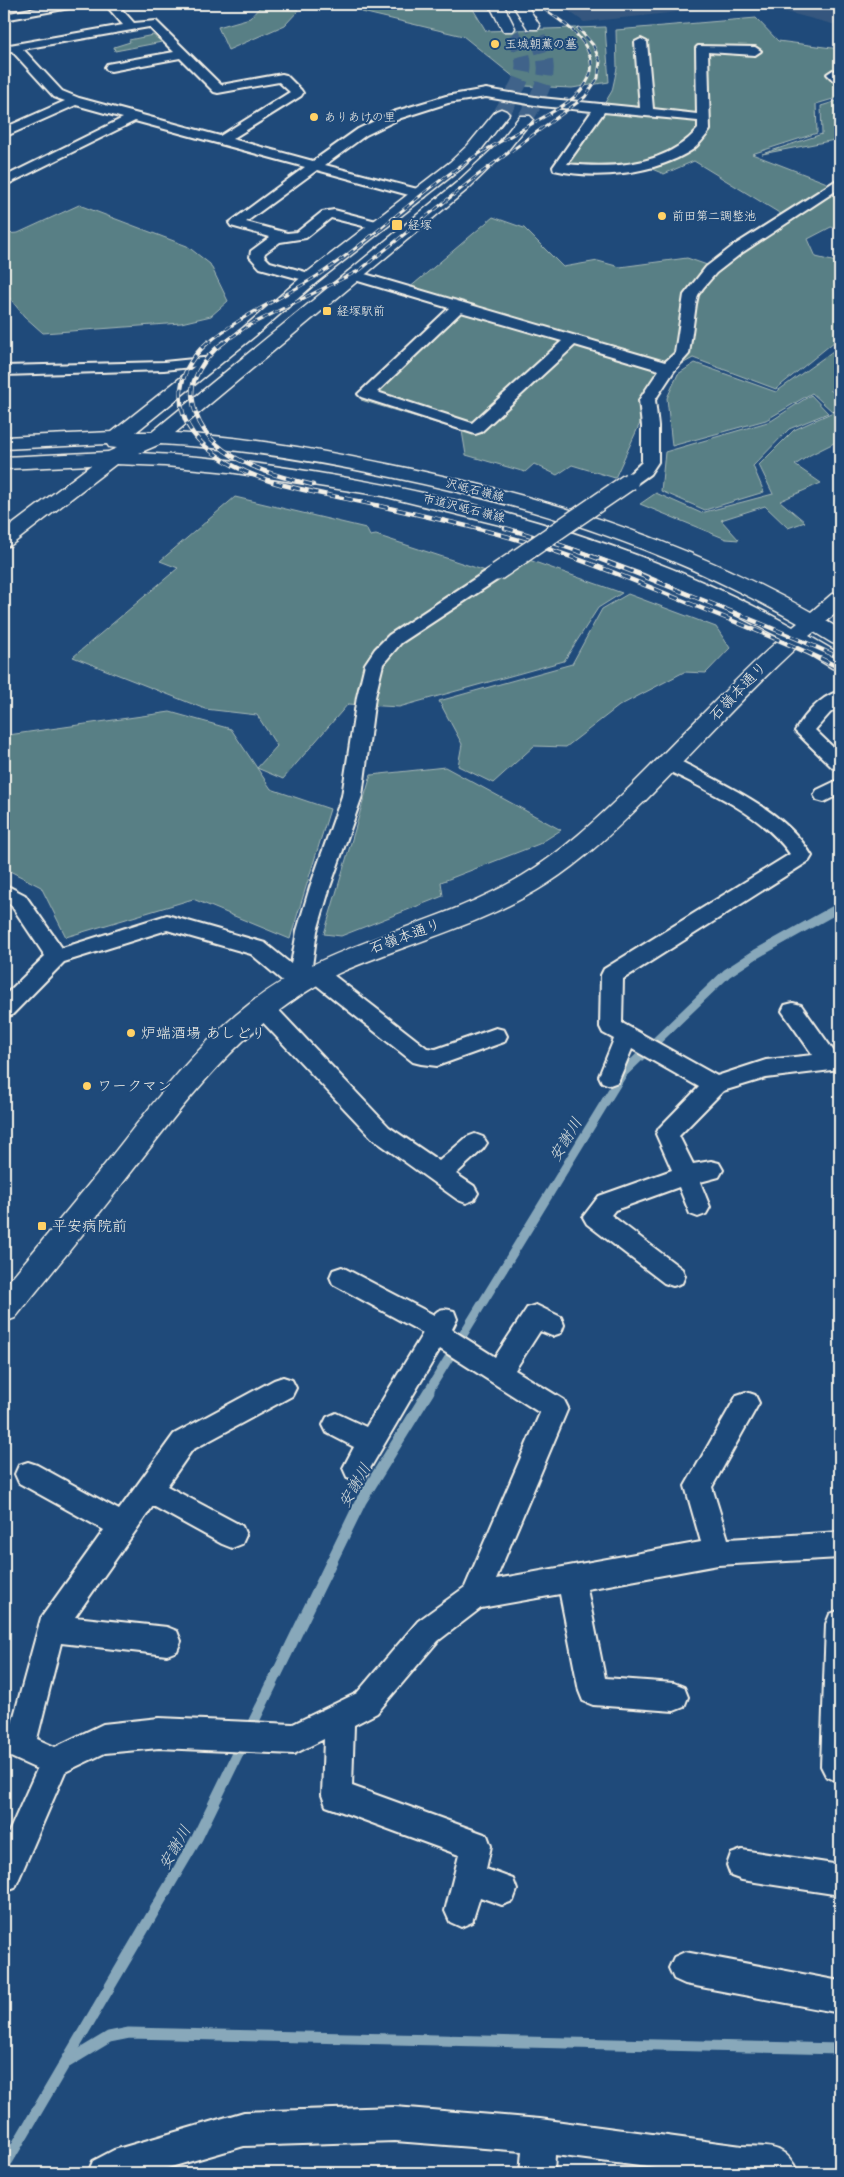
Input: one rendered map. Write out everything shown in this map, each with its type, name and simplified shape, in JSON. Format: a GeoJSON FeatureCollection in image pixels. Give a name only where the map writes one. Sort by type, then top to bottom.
{"type":"FeatureCollection","features":[{"type":"Feature","properties":{"kind":"street"},"geometry":{"type":"LineString","coordinates":[[4,17],[75,4]]}},
{"type":"Feature","properties":{"kind":"street"},"geometry":{"type":"LineString","coordinates":[[110,4],[131,26]]}},
{"type":"Feature","properties":{"kind":"street"},"geometry":{"type":"LineString","coordinates":[[496,4],[508,28]]}},
{"type":"Feature","properties":{"kind":"street"},"geometry":{"type":"LineString","coordinates":[[519,4],[533,26]]}},
{"type":"Feature","properties":{"kind":"street"},"geometry":{"type":"LineString","coordinates":[[9,48],[152,23],[218,89],[282,78],[297,92],[222,140]]}},
{"type":"Feature","properties":{"kind":"street"},"geometry":{"type":"LineString","coordinates":[[641,42],[647,112]]}},
{"type":"Feature","properties":{"kind":"street"},"geometry":{"type":"LineString","coordinates":[[9,48],[58,94],[75,101],[420,194]]}},
{"type":"Feature","properties":{"kind":"street"},"geometry":{"type":"LineString","coordinates":[[600,108],[559,167],[588,171],[641,167],[690,146],[704,130],[702,48],[755,51]]}},
{"type":"Feature","properties":{"kind":"street"},"geometry":{"type":"LineString","coordinates":[[111,67],[184,54]]}},
{"type":"Feature","properties":{"kind":"street"},"geometry":{"type":"LineString","coordinates":[[285,237],[236,223],[318,166],[362,132],[397,114],[446,100],[486,93],[541,102],[705,118]]}},
{"type":"Feature","properties":{"kind":"street"},"geometry":{"type":"LineString","coordinates":[[4,133],[75,101]]}},
{"type":"Feature","properties":{"kind":"street"},"geometry":{"type":"LineString","coordinates":[[112,458],[118,437],[249,332],[311,278],[420,194],[474,148],[502,114]]}},
{"type":"Feature","properties":{"kind":"street"},"geometry":{"type":"LineString","coordinates":[[4,182],[134,117]]}},
{"type":"Feature","properties":{"kind":"street"},"geometry":{"type":"LineString","coordinates":[[4,540],[112,458],[157,438],[484,165],[503,147],[525,119]]}},
{"type":"Feature","properties":{"kind":"street"},"geometry":{"type":"LineString","coordinates":[[307,978],[307,930],[322,879],[352,796],[366,697],[374,664],[381,653],[395,639],[644,471],[650,462],[650,426],[647,400],[668,368],[682,354],[691,295],[704,278],[738,248],[840,183]]}},
{"type":"Feature","properties":{"kind":"street"},"geometry":{"type":"LineString","coordinates":[[311,278],[265,265],[256,257],[258,251],[271,241],[301,235],[327,215],[334,214],[379,226]]}},
{"type":"Feature","properties":{"kind":"street"},"geometry":{"type":"LineString","coordinates":[[353,275],[668,368]]}},
{"type":"Feature","properties":{"kind":"street"},"geometry":{"type":"LineString","coordinates":[[458,307],[366,394],[475,429],[572,340]]}},
{"type":"Feature","properties":{"kind":"street"},"geometry":{"type":"LineString","coordinates":[[4,371],[164,366],[213,361]]}},
{"type":"Feature","properties":{"kind":"street","name":"沢岻石嶺線"},"geometry":{"type":"LineString","coordinates":[[4,443],[118,437],[230,444],[349,462],[451,484],[530,504],[624,534],[677,554],[803,628]]}},
{"type":"Feature","properties":{"kind":"street","name":"市道沢岻石嶺線"},"geometry":{"type":"LineString","coordinates":[[6,463],[112,458],[181,461],[280,473],[394,492],[470,509],[565,537],[654,569],[755,614],[803,628]]}},
{"type":"Feature","properties":{"kind":"street"},"geometry":{"type":"LineString","coordinates":[[6,463],[35,470],[48,481],[48,499],[42,510]]}},
{"type":"Feature","properties":{"kind":"street","name":"石嶺本通り"},"geometry":{"type":"LineString","coordinates":[[4,1309],[80,1217],[186,1082],[233,1032],[263,1008],[307,978],[358,954],[484,906],[539,878],[590,839],[670,764],[769,659],[803,628],[840,599]]}},
{"type":"Feature","properties":{"kind":"street"},"geometry":{"type":"LineString","coordinates":[[803,628],[840,638]]}},
{"type":"Feature","properties":{"kind":"street"},"geometry":{"type":"LineString","coordinates":[[803,628],[840,662]]}},
{"type":"Feature","properties":{"kind":"street"},"geometry":{"type":"LineString","coordinates":[[790,744],[823,709],[837,698]]}},
{"type":"Feature","properties":{"kind":"street"},"geometry":{"type":"LineString","coordinates":[[804,731],[840,764]]}},
{"type":"Feature","properties":{"kind":"street"},"geometry":{"type":"LineString","coordinates":[[670,764],[757,812],[796,845],[802,856],[612,975],[611,1027],[715,1085]]}},
{"type":"Feature","properties":{"kind":"street"},"geometry":{"type":"LineString","coordinates":[[4,891],[18,900],[57,957]]}},
{"type":"Feature","properties":{"kind":"street"},"geometry":{"type":"LineString","coordinates":[[4,1009],[57,957],[167,922],[258,948],[307,978],[421,1056],[437,1058],[496,1036]]}},
{"type":"Feature","properties":{"kind":"street"},"geometry":{"type":"LineString","coordinates":[[263,1008],[381,1133],[466,1194]]}},
{"type":"Feature","properties":{"kind":"street"},"geometry":{"type":"LineString","coordinates":[[793,1011],[835,1062]]}},
{"type":"Feature","properties":{"kind":"street"},"geometry":{"type":"LineString","coordinates":[[610,1076],[632,1039]]}},
{"type":"Feature","properties":{"kind":"street"},"geometry":{"type":"LineString","coordinates":[[698,1207],[667,1134],[715,1085],[766,1069],[835,1062]]}},
{"type":"Feature","properties":{"kind":"street"},"geometry":{"type":"LineString","coordinates":[[439,1175],[475,1143]]}},
{"type":"Feature","properties":{"kind":"street"},"geometry":{"type":"LineString","coordinates":[[673,1276],[595,1217],[607,1203],[686,1175],[711,1170]]}},
{"type":"Feature","properties":{"kind":"street"},"geometry":{"type":"LineString","coordinates":[[342,1277],[443,1328],[470,1354],[555,1408],[474,1596]]}},
{"type":"Feature","properties":{"kind":"street"},"geometry":{"type":"LineString","coordinates":[[499,1373],[536,1316],[552,1325]]}},
{"type":"Feature","properties":{"kind":"street"},"geometry":{"type":"LineString","coordinates":[[356,1468],[443,1328]]}},
{"type":"Feature","properties":{"kind":"street"},"geometry":{"type":"LineString","coordinates":[[55,1762],[12,1742],[51,1628],[183,1442],[283,1388]]}},
{"type":"Feature","properties":{"kind":"street"},"geometry":{"type":"LineString","coordinates":[[718,1552],[698,1486],[746,1403]]}},
{"type":"Feature","properties":{"kind":"street"},"geometry":{"type":"LineString","coordinates":[[336,1425],[372,1442]]}},
{"type":"Feature","properties":{"kind":"street"},"geometry":{"type":"LineString","coordinates":[[28,1474],[122,1526]]}},
{"type":"Feature","properties":{"kind":"street"},"geometry":{"type":"LineString","coordinates":[[150,1490],[232,1535]]}},
{"type":"Feature","properties":{"kind":"street"},"geometry":{"type":"LineString","coordinates":[[4,1877],[55,1762],[103,1739],[159,1733],[294,1739],[340,1715],[367,1704],[428,1632],[474,1596],[718,1552],[840,1545]]}},
{"type":"Feature","properties":{"kind":"street"},"geometry":{"type":"LineString","coordinates":[[571,1579],[593,1691],[674,1697]]}},
{"type":"Feature","properties":{"kind":"street"},"geometry":{"type":"LineString","coordinates":[[836,1766],[840,1624]]}},
{"type":"Feature","properties":{"kind":"street"},"geometry":{"type":"LineString","coordinates":[[51,1628],[167,1641]]}},
{"type":"Feature","properties":{"kind":"street"},"geometry":{"type":"LineString","coordinates":[[340,1715],[337,1795],[476,1846],[461,1911]]}},
{"type":"Feature","properties":{"kind":"street"},"geometry":{"type":"LineString","coordinates":[[742,1865],[840,1880]]}},
{"type":"Feature","properties":{"kind":"street"},"geometry":{"type":"LineString","coordinates":[[469,1878],[502,1890]]}},
{"type":"Feature","properties":{"kind":"street"},"geometry":{"type":"LineString","coordinates":[[685,1968],[840,1997]]}},
{"type":"Feature","properties":{"kind":"street"},"geometry":{"type":"LineString","coordinates":[[105,2173],[114,2167],[244,2129],[395,2124],[540,2136],[741,2168],[772,2164],[781,2173]]}},
{"type":"Feature","properties":{"kind":"street"},"geometry":{"type":"LineString","coordinates":[[537,2173],[540,2136]]}},
{"type":"Feature","properties":{"kind":"shaded area"},"geometry":{"type":"Polygon","coordinates":[[[559,4],[753,4],[584,22],[559,4]]]}},
{"type":"Feature","properties":{"kind":"shaded area"},"geometry":{"type":"Polygon","coordinates":[[[756,4],[840,4],[840,26],[756,4]]]}},
{"type":"Feature","properties":{"kind":"green space"},"geometry":{"type":"Polygon","coordinates":[[[253,4],[294,4],[298,11],[285,25],[228,50],[218,27],[250,18],[260,7],[253,4]]]}},
{"type":"Feature","properties":{"kind":"green space"},"geometry":{"type":"Polygon","coordinates":[[[357,4],[470,4],[486,31],[605,27],[609,82],[572,88],[525,86],[463,36],[362,12],[357,4]]]}},
{"type":"Feature","properties":{"kind":"green space"},"geometry":{"type":"Polygon","coordinates":[[[756,18],[778,41],[840,49],[840,97],[816,104],[817,133],[752,154],[840,188],[840,229],[831,227],[808,239],[816,257],[840,263],[840,337],[776,389],[693,358],[662,375],[615,478],[572,465],[557,475],[534,464],[525,472],[466,455],[462,431],[361,400],[467,307],[408,289],[493,217],[524,228],[563,267],[598,261],[620,267],[687,258],[710,266],[781,214],[694,161],[664,174],[635,162],[580,168],[568,164],[612,91],[617,68],[616,30],[756,18]]]}},
{"type":"Feature","properties":{"kind":"green space"},"geometry":{"type":"Polygon","coordinates":[[[153,35],[162,42],[115,51],[114,47],[130,42],[129,40],[153,35]]]}},
{"type":"Feature","properties":{"kind":"green space"},"geometry":{"type":"Polygon","coordinates":[[[840,100],[840,139],[762,154],[822,134],[821,106],[840,100]]]}},
{"type":"Feature","properties":{"kind":"green space"},"geometry":{"type":"Polygon","coordinates":[[[79,205],[187,246],[210,264],[228,301],[211,316],[181,323],[43,333],[24,316],[4,291],[4,234],[18,233],[79,205]]]}},
{"type":"Feature","properties":{"kind":"green space"},"geometry":{"type":"Polygon","coordinates":[[[840,346],[840,383],[830,390],[840,396],[840,440],[795,465],[821,483],[780,501],[805,522],[788,528],[765,506],[721,520],[739,540],[726,539],[640,504],[656,493],[701,513],[773,494],[759,465],[794,430],[833,412],[812,393],[766,420],[672,446],[667,398],[678,374],[695,363],[776,392],[840,346]]]}},
{"type":"Feature","properties":{"kind":"green space"},"geometry":{"type":"Polygon","coordinates":[[[811,395],[828,413],[789,429],[753,466],[764,492],[705,510],[661,491],[665,452],[771,421],[811,395]]]}},
{"type":"Feature","properties":{"kind":"green space"},"geometry":{"type":"Polygon","coordinates":[[[235,497],[366,528],[370,536],[376,535],[504,577],[529,560],[622,593],[598,608],[564,661],[399,707],[348,704],[283,779],[257,768],[277,746],[257,715],[205,709],[73,657],[178,568],[160,561],[235,497]]]}},
{"type":"Feature","properties":{"kind":"green space"},"geometry":{"type":"Polygon","coordinates":[[[628,594],[716,627],[730,648],[706,673],[684,672],[619,706],[566,747],[534,746],[493,783],[458,766],[462,744],[439,701],[572,664],[602,609],[628,594]]]}},
{"type":"Feature","properties":{"kind":"green space"},"geometry":{"type":"Polygon","coordinates":[[[170,712],[231,729],[271,789],[330,809],[290,939],[193,899],[66,937],[41,887],[4,868],[4,738],[8,735],[170,712]]]}},
{"type":"Feature","properties":{"kind":"green space"},"geometry":{"type":"Polygon","coordinates":[[[445,767],[561,830],[539,844],[441,882],[443,896],[341,936],[324,934],[371,775],[445,767]]]}},
{"type":"Feature","properties":{"kind":"waterway","name":"安謝川"},"geometry":{"type":"LineString","coordinates":[[428,1392],[623,1073],[727,973],[756,954],[840,907]]}},
{"type":"Feature","properties":{"kind":"waterway","name":"安謝川"},"geometry":{"type":"LineString","coordinates":[[4,2167],[197,1838],[361,1501],[429,1391]]}},
{"type":"Feature","properties":{"kind":"waterway"},"geometry":{"type":"LineString","coordinates":[[66,2063],[109,2037],[129,2033],[840,2049]]}},
{"type":"Feature","properties":{"kind":"tunnel"},"geometry":{"type":"LineString","coordinates":[[525,119],[539,94],[546,74],[544,53],[533,26]]}},
{"type":"Feature","properties":{"kind":"tunnel"},"geometry":{"type":"LineString","coordinates":[[501,114],[515,91],[523,72],[521,52],[508,28]]}},
{"type":"Feature","properties":{"kind":"railway"},"geometry":{"type":"LineString","coordinates":[[207,344],[219,334],[260,308],[335,264],[462,164],[555,110],[578,94],[588,80],[591,71],[591,60],[587,49],[564,23],[536,4]]}},
{"type":"Feature","properties":{"kind":"railway"},"geometry":{"type":"LineString","coordinates":[[222,344],[246,327],[360,270],[478,175],[585,97],[598,78],[600,61],[593,45],[578,28]]}},
{"type":"Feature","properties":{"kind":"railway"},"geometry":{"type":"LineString","coordinates":[[208,342],[187,369],[182,383],[181,398],[183,412],[188,426],[198,439],[211,451],[244,471],[299,489],[452,522],[554,551],[621,575],[802,650],[840,668]]}},
{"type":"Feature","properties":{"kind":"railway"},"geometry":{"type":"LineString","coordinates":[[224,342],[206,360],[194,381],[192,391],[194,407],[201,425],[211,439],[225,451],[242,461],[259,469],[313,485]]}},
{"type":"Feature","properties":{"kind":"railway"},"geometry":{"type":"LineString","coordinates":[[505,528],[618,566],[763,624],[840,658]]}},
{"type":"Feature","properties":{"kind":"place","name":"玉城朝薫の墓"},"geometry":{"type":"Point","coordinates":[495,44]}},
{"type":"Feature","properties":{"kind":"place","name":"ありあけの里"},"geometry":{"type":"Point","coordinates":[314,117]}},
{"type":"Feature","properties":{"kind":"place","name":"前田第二調整池"},"geometry":{"type":"Point","coordinates":[662,216]}},
{"type":"Feature","properties":{"kind":"place","name":"経塚"},"geometry":{"type":"Point","coordinates":[397,225]}},
{"type":"Feature","properties":{"kind":"place","name":"経塚駅前"},"geometry":{"type":"Point","coordinates":[327,311]}},
{"type":"Feature","properties":{"kind":"place","name":"炉端酒場 あしどり"},"geometry":{"type":"Point","coordinates":[131,1033]}},
{"type":"Feature","properties":{"kind":"place","name":"ワークマン"},"geometry":{"type":"Point","coordinates":[87,1086]}},
{"type":"Feature","properties":{"kind":"place","name":"平安病院前"},"geometry":{"type":"Point","coordinates":[42,1226]}}]}
